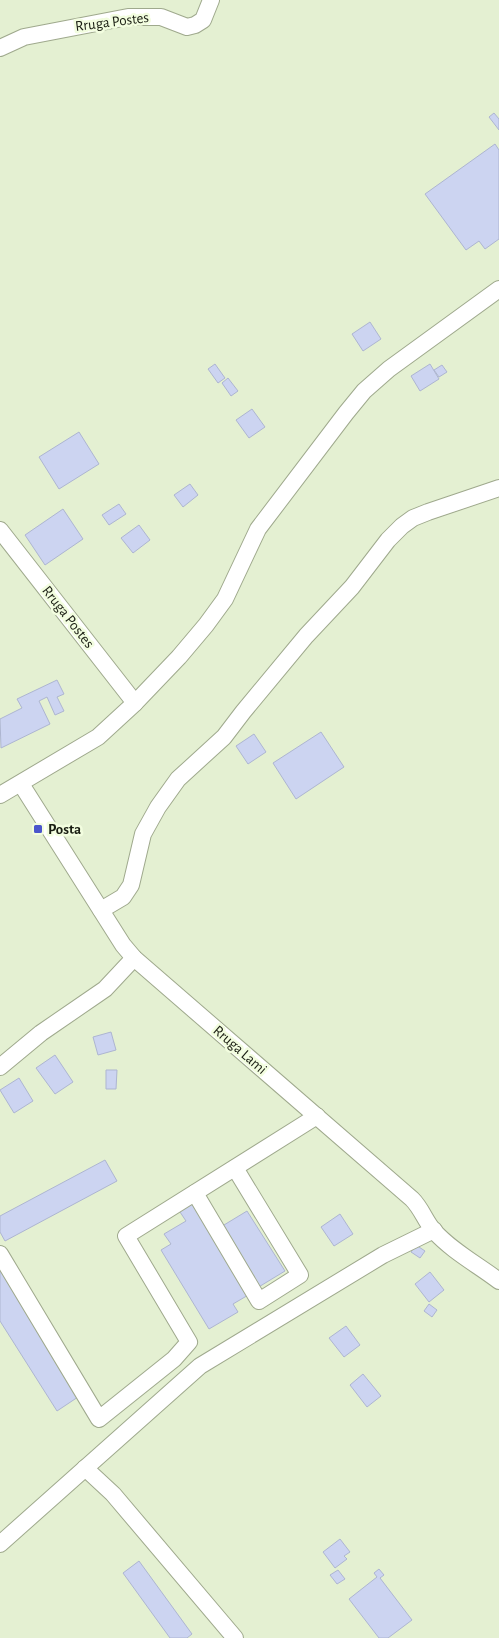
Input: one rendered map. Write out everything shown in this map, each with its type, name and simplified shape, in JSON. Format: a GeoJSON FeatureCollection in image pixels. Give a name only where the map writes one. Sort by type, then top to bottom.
{"type":"FeatureCollection","features":[{"type":"Feature","properties":{"kind":"street","name":"Rruga Postes"},"geometry":{"type":"LineString","coordinates":[[0,48],[24,37],[128,17],[162,17],[187,27],[195,25],[202,20],[211,0]]}},
{"type":"Feature","properties":{"kind":"street"},"geometry":{"type":"LineString","coordinates":[[0,795],[98,737],[135,703],[179,658],[216,612],[225,599],[258,530],[346,412],[364,391],[389,369],[499,289]]}},
{"type":"Feature","properties":{"kind":"street"},"geometry":{"type":"LineString","coordinates":[[101,910],[123,897],[131,885],[143,834],[158,807],[178,778],[224,738],[243,712],[306,636],[352,586],[388,540],[413,518],[499,488]]}},
{"type":"Feature","properties":{"kind":"street","name":"Rruga Postes"},"geometry":{"type":"LineString","coordinates":[[0,530],[135,703]]}},
{"type":"Feature","properties":{"kind":"street","name":"Rruga Lami"},"geometry":{"type":"LineString","coordinates":[[21,784],[123,945],[134,958],[412,1199],[429,1222],[461,1254],[499,1281]]}},
{"type":"Feature","properties":{"kind":"street"},"geometry":{"type":"LineString","coordinates":[[0,1067],[41,1033],[105,989],[134,958]]}},
{"type":"Feature","properties":{"kind":"street"},"geometry":{"type":"LineString","coordinates":[[0,1254],[99,1419],[174,1359],[189,1342],[126,1236],[317,1116]]}},
{"type":"Feature","properties":{"kind":"street"},"geometry":{"type":"LineString","coordinates":[[195,1193],[259,1301],[300,1275],[235,1168]]}},
{"type":"Feature","properties":{"kind":"street"},"geometry":{"type":"LineString","coordinates":[[0,1544],[200,1366],[404,1244],[429,1222]]}},
{"type":"Feature","properties":{"kind":"street"},"geometry":{"type":"LineString","coordinates":[[84,1468],[113,1494],[235,1638]]}},
{"type":"Feature","properties":{"kind":"building"},"geometry":{"type":"Polygon","coordinates":[[[494,113],[499,119],[499,130],[489,117],[494,113]]]}},
{"type":"Feature","properties":{"kind":"building"},"geometry":{"type":"Polygon","coordinates":[[[495,144],[499,150],[499,239],[485,249],[479,241],[466,250],[425,194],[495,144]]]}},
{"type":"Feature","properties":{"kind":"building"},"geometry":{"type":"Polygon","coordinates":[[[370,322],[381,339],[363,351],[352,334],[370,322]]]}},
{"type":"Feature","properties":{"kind":"building"},"geometry":{"type":"Polygon","coordinates":[[[215,364],[225,378],[218,383],[208,369],[215,364]]]}},
{"type":"Feature","properties":{"kind":"building"},"geometry":{"type":"Polygon","coordinates":[[[430,364],[439,379],[420,391],[411,376],[430,364]]]}},
{"type":"Feature","properties":{"kind":"building"},"geometry":{"type":"Polygon","coordinates":[[[442,365],[447,372],[439,377],[434,370],[442,365]]]}},
{"type":"Feature","properties":{"kind":"building"},"geometry":{"type":"Polygon","coordinates":[[[228,378],[238,391],[231,396],[222,383],[228,378]]]}},
{"type":"Feature","properties":{"kind":"building"},"geometry":{"type":"Polygon","coordinates":[[[252,409],[265,427],[249,438],[236,420],[252,409]]]}},
{"type":"Feature","properties":{"kind":"building"},"geometry":{"type":"Polygon","coordinates":[[[79,432],[99,464],[59,489],[39,457],[79,432]]]}},
{"type":"Feature","properties":{"kind":"building"},"geometry":{"type":"Polygon","coordinates":[[[190,484],[198,495],[183,507],[174,495],[190,484]]]}},
{"type":"Feature","properties":{"kind":"building"},"geometry":{"type":"Polygon","coordinates":[[[119,504],[126,514],[109,525],[102,515],[119,504]]]}},
{"type":"Feature","properties":{"kind":"building"},"geometry":{"type":"Polygon","coordinates":[[[63,509],[83,539],[45,565],[25,535],[63,509]]]}},
{"type":"Feature","properties":{"kind":"building"},"geometry":{"type":"Polygon","coordinates":[[[139,525],[150,540],[133,553],[121,538],[139,525]]]}},
{"type":"Feature","properties":{"kind":"building"},"geometry":{"type":"Polygon","coordinates":[[[57,680],[64,694],[57,697],[64,711],[55,715],[47,697],[39,701],[50,724],[1,748],[0,719],[22,708],[17,699],[57,680]]]}},
{"type":"Feature","properties":{"kind":"building"},"geometry":{"type":"Polygon","coordinates":[[[321,732],[344,767],[296,799],[273,763],[321,732]]]}},
{"type":"Feature","properties":{"kind":"building"},"geometry":{"type":"Polygon","coordinates":[[[254,734],[266,752],[248,764],[236,746],[254,734]]]}},
{"type":"Feature","properties":{"kind":"building"},"geometry":{"type":"Polygon","coordinates":[[[111,1032],[116,1050],[98,1055],[93,1037],[111,1032]]]}},
{"type":"Feature","properties":{"kind":"building"},"geometry":{"type":"Polygon","coordinates":[[[55,1055],[73,1082],[55,1094],[36,1068],[55,1055]]]}},
{"type":"Feature","properties":{"kind":"building"},"geometry":{"type":"Polygon","coordinates":[[[106,1070],[117,1070],[116,1089],[106,1089],[106,1070]]]}},
{"type":"Feature","properties":{"kind":"building"},"geometry":{"type":"Polygon","coordinates":[[[19,1078],[33,1101],[14,1113],[0,1090],[19,1078]]]}},
{"type":"Feature","properties":{"kind":"building"},"geometry":{"type":"Polygon","coordinates":[[[105,1160],[117,1181],[5,1241],[0,1232],[0,1216],[105,1160]]]}},
{"type":"Feature","properties":{"kind":"building"},"geometry":{"type":"Polygon","coordinates":[[[193,1199],[250,1294],[233,1304],[238,1312],[209,1329],[161,1250],[171,1244],[164,1234],[186,1221],[178,1209],[193,1199]]]}},
{"type":"Feature","properties":{"kind":"building"},"geometry":{"type":"Polygon","coordinates":[[[247,1211],[285,1271],[257,1288],[219,1228],[247,1211]]]}},
{"type":"Feature","properties":{"kind":"building"},"geometry":{"type":"Polygon","coordinates":[[[340,1214],[353,1234],[334,1246],[321,1227],[340,1214]]]}},
{"type":"Feature","properties":{"kind":"building"},"geometry":{"type":"Polygon","coordinates":[[[416,1245],[425,1251],[420,1258],[411,1252],[416,1245]]]}},
{"type":"Feature","properties":{"kind":"building"},"geometry":{"type":"Polygon","coordinates":[[[0,1266],[81,1395],[57,1411],[0,1321],[0,1266]]]}},
{"type":"Feature","properties":{"kind":"building"},"geometry":{"type":"Polygon","coordinates":[[[430,1272],[444,1290],[429,1302],[415,1284],[430,1272]]]}},
{"type":"Feature","properties":{"kind":"building"},"geometry":{"type":"Polygon","coordinates":[[[429,1304],[437,1310],[432,1317],[424,1311],[429,1304]]]}},
{"type":"Feature","properties":{"kind":"building"},"geometry":{"type":"Polygon","coordinates":[[[346,1326],[360,1345],[344,1357],[329,1338],[346,1326]]]}},
{"type":"Feature","properties":{"kind":"building"},"geometry":{"type":"Polygon","coordinates":[[[363,1374],[381,1396],[367,1407],[350,1385],[363,1374]]]}},
{"type":"Feature","properties":{"kind":"building"},"geometry":{"type":"Polygon","coordinates":[[[340,1539],[350,1552],[344,1556],[347,1559],[335,1568],[323,1552],[340,1539]]]}},
{"type":"Feature","properties":{"kind":"building"},"geometry":{"type":"Polygon","coordinates":[[[139,1561],[192,1634],[187,1638],[170,1638],[123,1573],[139,1561]]]}},
{"type":"Feature","properties":{"kind":"building"},"geometry":{"type":"Polygon","coordinates":[[[379,1569],[384,1575],[380,1578],[412,1620],[388,1638],[379,1638],[349,1599],[377,1577],[374,1573],[379,1569]]]}},
{"type":"Feature","properties":{"kind":"building"},"geometry":{"type":"Polygon","coordinates":[[[338,1570],[345,1579],[337,1584],[330,1575],[338,1570]]]}},
{"type":"Feature","properties":{"kind":"place","name":"Posta"},"geometry":{"type":"Point","coordinates":[38,829]}}]}
